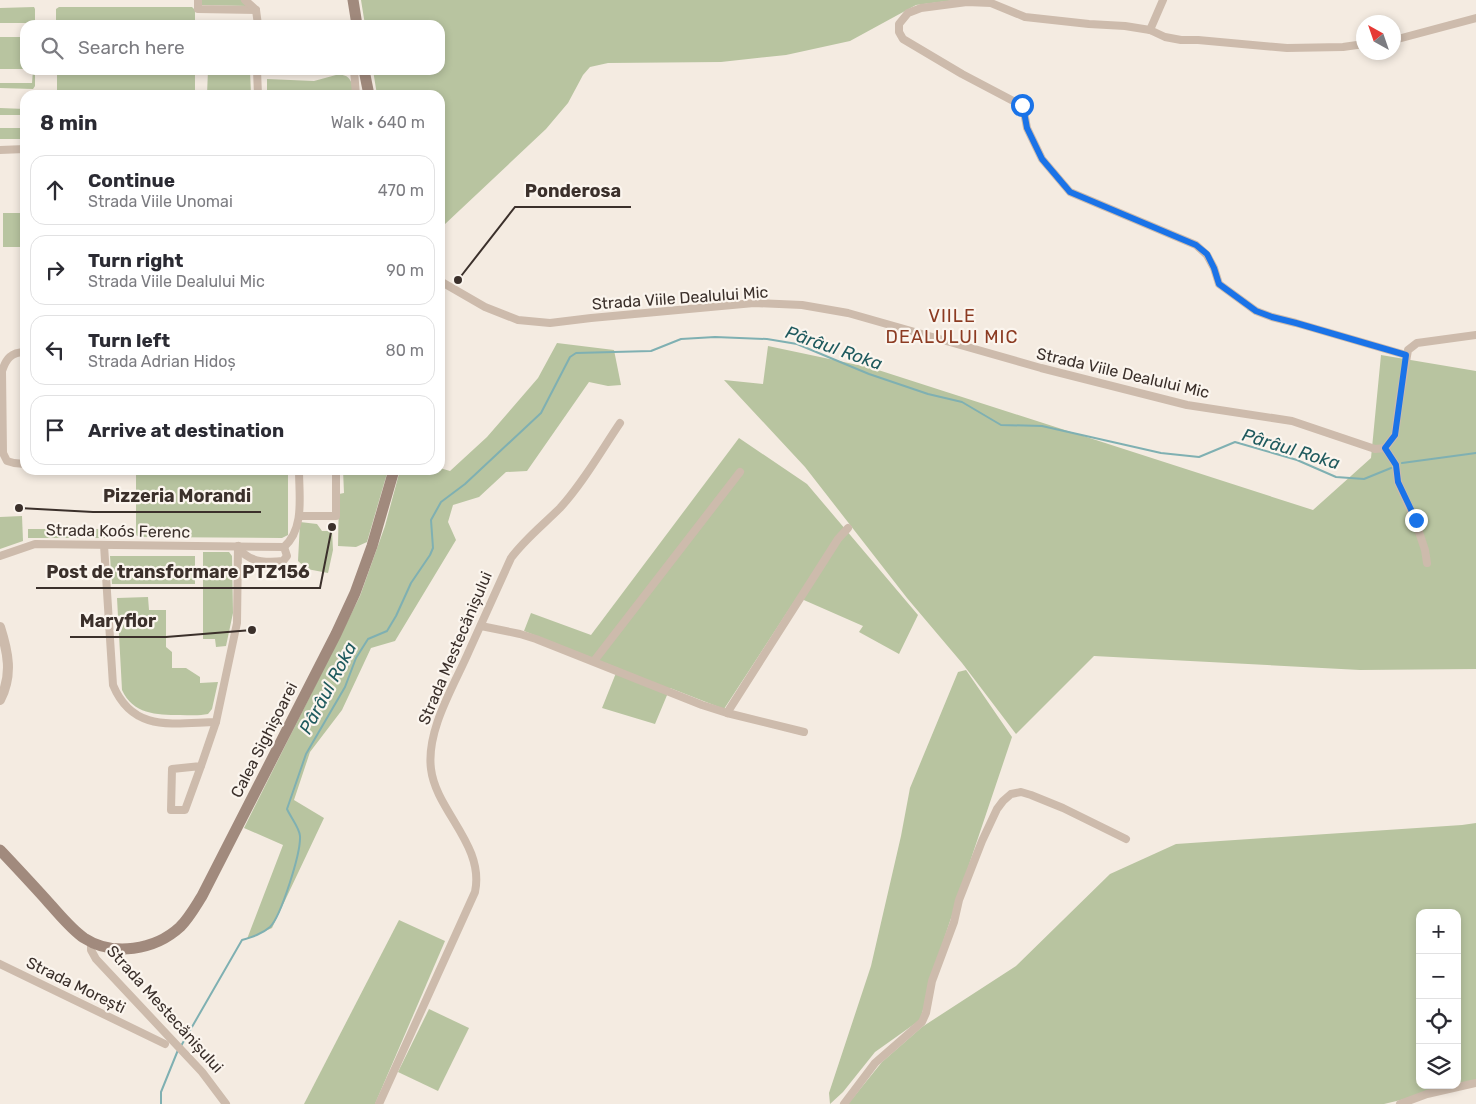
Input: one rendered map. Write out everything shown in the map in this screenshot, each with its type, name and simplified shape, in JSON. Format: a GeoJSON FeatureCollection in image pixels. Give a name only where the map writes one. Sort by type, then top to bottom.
{"type":"FeatureCollection","features":[{"type":"Feature","properties":{"kind":"main road"},"geometry":{"type":"LineString","coordinates":[[353,0],[355,20]]}},
{"type":"Feature","properties":{"kind":"main road"},"geometry":{"type":"LineString","coordinates":[[365,75],[368,90]]}},
{"type":"Feature","properties":{"kind":"main road","name":"Calea Sighișoarei"},"geometry":{"type":"LineString","coordinates":[[91,942],[100,946],[120,949],[141,947],[172,934],[188,918],[202,896],[239,825],[355,593],[372,546],[393,475]]}},
{"type":"Feature","properties":{"kind":"main road","name":"Strada Mestecănișului"},"geometry":{"type":"LineString","coordinates":[[0,850],[62,917],[77,932],[91,942]]}},
{"type":"Feature","properties":{"kind":"street"},"geometry":{"type":"LineString","coordinates":[[198,0],[198,10],[256,10]]}},
{"type":"Feature","properties":{"kind":"street"},"geometry":{"type":"LineString","coordinates":[[245,0],[256,10],[257,20]]}},
{"type":"Feature","properties":{"kind":"street"},"geometry":{"type":"LineString","coordinates":[[1150,30],[1163,0]]}},
{"type":"Feature","properties":{"kind":"street"},"geometry":{"type":"LineString","coordinates":[[1356,45],[1287,48],[1181,40],[1165,37],[1150,30],[1124,26],[1025,17],[991,3],[967,2],[921,8],[908,13],[899,24],[899,32],[903,39],[962,74],[1022,105],[1027,128],[1042,159],[1070,192],[1196,245],[1207,254],[1219,284],[1256,311],[1406,355]]}},
{"type":"Feature","properties":{"kind":"street"},"geometry":{"type":"LineString","coordinates":[[1401,38],[1476,18]]}},
{"type":"Feature","properties":{"kind":"street"},"geometry":{"type":"LineString","coordinates":[[257,75],[258,90]]}},
{"type":"Feature","properties":{"kind":"street"},"geometry":{"type":"LineString","coordinates":[[354,75],[356,90]]}},
{"type":"Feature","properties":{"kind":"street"},"geometry":{"type":"LineString","coordinates":[[0,150],[20,149]]}},
{"type":"Feature","properties":{"kind":"street","name":"Strada Viile Dealului Mic"},"geometry":{"type":"LineString","coordinates":[[445,284],[485,307],[518,320],[550,323],[754,303],[802,305],[848,313],[1041,368],[1187,405],[1292,420],[1375,449],[1385,448]]}},
{"type":"Feature","properties":{"kind":"street"},"geometry":{"type":"LineString","coordinates":[[1427,563],[1416,520],[1398,482],[1396,465],[1385,448],[1395,435],[1408,350],[1417,343],[1476,335]]}},
{"type":"Feature","properties":{"kind":"street"},"geometry":{"type":"LineString","coordinates":[[20,352],[15,352],[5,361],[2,371],[3,452],[7,461],[20,464]]}},
{"type":"Feature","properties":{"kind":"street","name":"Strada Mestecănișului"},"geometry":{"type":"LineString","coordinates":[[379,1104],[472,899],[477,880],[477,871],[469,848],[440,796],[431,771],[432,748],[439,719],[511,558],[519,547],[572,493],[620,423]]}},
{"type":"Feature","properties":{"kind":"street"},"geometry":{"type":"LineString","coordinates":[[594,662],[740,472]]}},
{"type":"Feature","properties":{"kind":"street"},"geometry":{"type":"LineString","coordinates":[[238,546],[241,553],[248,559],[276,562],[284,560],[287,556],[284,547],[292,540],[297,529],[299,516],[299,475]]}},
{"type":"Feature","properties":{"kind":"street"},"geometry":{"type":"LineString","coordinates":[[299,516],[336,516],[336,475]]}},
{"type":"Feature","properties":{"kind":"street"},"geometry":{"type":"LineString","coordinates":[[727,714],[838,539],[848,528]]}},
{"type":"Feature","properties":{"kind":"street","name":"Strada Koós Ferenc"},"geometry":{"type":"LineString","coordinates":[[0,556],[35,544],[284,547]]}},
{"type":"Feature","properties":{"kind":"street"},"geometry":{"type":"LineString","coordinates":[[104,545],[113,685],[121,700],[135,714],[150,722],[216,722]]}},
{"type":"Feature","properties":{"kind":"street"},"geometry":{"type":"LineString","coordinates":[[201,766],[172,768],[171,810],[185,810],[201,766],[216,722],[237,623],[238,546]]}},
{"type":"Feature","properties":{"kind":"street"},"geometry":{"type":"LineString","coordinates":[[481,626],[520,634],[727,714],[804,732]]}},
{"type":"Feature","properties":{"kind":"street"},"geometry":{"type":"LineString","coordinates":[[0,627],[9,660],[9,668],[7,684],[0,700]]}},
{"type":"Feature","properties":{"kind":"street"},"geometry":{"type":"LineString","coordinates":[[844,1104],[875,1063],[922,1022],[926,1013],[932,982],[954,922],[959,900],[982,841],[997,809],[1003,801],[1011,794],[1021,792],[1031,795],[1063,808],[1126,840]]}},
{"type":"Feature","properties":{"kind":"street","name":"Strada Mestecănișului"},"geometry":{"type":"LineString","coordinates":[[91,942],[91,950],[96,959],[202,1072],[226,1104]]}},
{"type":"Feature","properties":{"kind":"street","name":"Strada Morești"},"geometry":{"type":"LineString","coordinates":[[0,964],[165,1044]]}},
{"type":"Feature","properties":{"kind":"street"},"geometry":{"type":"LineString","coordinates":[[141,1031],[150,1017]]}},
{"type":"Feature","properties":{"kind":"street"},"geometry":{"type":"LineString","coordinates":[[1400,1104],[1427,1094],[1476,1082]]}},
{"type":"Feature","properties":{"kind":"green space"},"geometry":{"type":"Polygon","coordinates":[[[201,0],[241,0],[247,6],[201,5],[201,0]]]}},
{"type":"Feature","properties":{"kind":"green space"},"geometry":{"type":"Polygon","coordinates":[[[361,0],[956,0],[916,5],[850,41],[786,55],[721,62],[608,63],[590,67],[583,75],[568,103],[546,129],[445,224],[445,90],[376,90],[374,75],[445,75],[445,20],[364,20],[361,0]]]}},
{"type":"Feature","properties":{"kind":"green space"},"geometry":{"type":"Polygon","coordinates":[[[34,7],[35,20],[20,20],[20,23],[0,23],[0,8],[34,7]]]}},
{"type":"Feature","properties":{"kind":"green space"},"geometry":{"type":"Polygon","coordinates":[[[59,7],[192,7],[195,10],[195,20],[56,20],[56,9],[59,7]]]}},
{"type":"Feature","properties":{"kind":"green space"},"geometry":{"type":"Polygon","coordinates":[[[0,37],[20,37],[20,69],[0,69],[0,37]]]}},
{"type":"Feature","properties":{"kind":"green space"},"geometry":{"type":"Polygon","coordinates":[[[33,75],[35,75],[35,86],[33,89],[0,88],[0,83],[32,83],[33,75]]]}},
{"type":"Feature","properties":{"kind":"green space"},"geometry":{"type":"Polygon","coordinates":[[[57,75],[195,75],[195,90],[57,90],[57,75]]]}},
{"type":"Feature","properties":{"kind":"green space"},"geometry":{"type":"Polygon","coordinates":[[[208,75],[250,75],[251,90],[207,90],[208,75]]]}},
{"type":"Feature","properties":{"kind":"green space"},"geometry":{"type":"Polygon","coordinates":[[[341,75],[348,77],[354,90],[267,90],[267,79],[314,81],[341,75]]]}},
{"type":"Feature","properties":{"kind":"green space"},"geometry":{"type":"Polygon","coordinates":[[[0,108],[20,109],[20,115],[0,115],[0,108]]]}},
{"type":"Feature","properties":{"kind":"green space"},"geometry":{"type":"Polygon","coordinates":[[[0,128],[20,128],[20,139],[0,139],[0,128]]]}},
{"type":"Feature","properties":{"kind":"green space"},"geometry":{"type":"Polygon","coordinates":[[[3,213],[20,213],[20,247],[3,247],[3,213]]]}},
{"type":"Feature","properties":{"kind":"green space"},"geometry":{"type":"Polygon","coordinates":[[[557,343],[614,350],[621,385],[608,386],[589,382],[527,471],[506,472],[479,497],[453,505],[448,522],[456,540],[395,641],[371,648],[342,710],[310,752],[294,800],[324,818],[272,928],[247,939],[283,845],[244,828],[360,596],[385,526],[399,475],[445,475],[445,470],[450,471],[487,437],[538,378],[557,343]]]}},
{"type":"Feature","properties":{"kind":"green space"},"geometry":{"type":"Polygon","coordinates":[[[768,346],[872,368],[1313,510],[1371,458],[1381,355],[1476,371],[1476,669],[1360,670],[1094,656],[1016,734],[962,663],[907,598],[805,467],[724,380],[763,384],[768,346]]]}},
{"type":"Feature","properties":{"kind":"green space"},"geometry":{"type":"Polygon","coordinates":[[[739,438],[807,484],[918,615],[899,654],[859,632],[863,626],[797,597],[724,709],[670,688],[655,724],[602,708],[618,668],[524,631],[531,613],[591,635],[739,438]]]}},
{"type":"Feature","properties":{"kind":"green space"},"geometry":{"type":"Polygon","coordinates":[[[136,475],[288,475],[288,535],[282,538],[139,537],[136,535],[136,475]]]}},
{"type":"Feature","properties":{"kind":"green space"},"geometry":{"type":"Polygon","coordinates":[[[343,475],[387,475],[367,542],[356,547],[338,546],[339,494],[344,493],[343,475]]]}},
{"type":"Feature","properties":{"kind":"green space"},"geometry":{"type":"Polygon","coordinates":[[[22,516],[23,541],[0,549],[0,517],[22,516]]]}},
{"type":"Feature","properties":{"kind":"green space"},"geometry":{"type":"Polygon","coordinates":[[[300,522],[317,524],[322,531],[332,531],[333,550],[328,573],[307,569],[298,561],[300,522]]]}},
{"type":"Feature","properties":{"kind":"green space"},"geometry":{"type":"Polygon","coordinates":[[[28,529],[117,529],[117,536],[114,538],[28,538],[28,529]]]}},
{"type":"Feature","properties":{"kind":"green space"},"geometry":{"type":"Polygon","coordinates":[[[203,552],[229,552],[232,556],[233,613],[226,646],[216,647],[215,639],[203,639],[203,552]]]}},
{"type":"Feature","properties":{"kind":"green space"},"geometry":{"type":"Polygon","coordinates":[[[110,556],[195,556],[195,584],[112,584],[110,556]]]}},
{"type":"Feature","properties":{"kind":"green space"},"geometry":{"type":"Polygon","coordinates":[[[148,597],[149,610],[166,610],[166,647],[172,652],[172,668],[186,668],[200,677],[200,683],[218,682],[212,709],[208,714],[171,715],[146,712],[132,704],[122,690],[117,598],[148,597]]]}},
{"type":"Feature","properties":{"kind":"green space"},"geometry":{"type":"Polygon","coordinates":[[[966,670],[1012,737],[944,939],[920,1020],[875,1052],[843,1092],[830,1104],[829,1093],[871,966],[910,788],[958,672],[966,670]]]}},
{"type":"Feature","properties":{"kind":"green space"},"geometry":{"type":"Polygon","coordinates":[[[1476,823],[1476,1082],[1461,1086],[1461,909],[1416,909],[1416,1089],[1447,1089],[1384,1104],[848,1104],[882,1062],[922,1027],[1016,966],[1110,874],[1176,844],[1476,823]]]}},
{"type":"Feature","properties":{"kind":"green space"},"geometry":{"type":"Polygon","coordinates":[[[399,920],[445,941],[375,1104],[304,1104],[399,920]]]}},
{"type":"Feature","properties":{"kind":"green space"},"geometry":{"type":"Polygon","coordinates":[[[429,1009],[469,1028],[438,1091],[398,1072],[429,1009]]]}},
{"type":"Feature","properties":{"kind":"waterway","name":"Pârâul Roka"},"geometry":{"type":"LineString","coordinates":[[181,1046],[242,940],[257,935],[270,927],[279,911],[294,869],[300,836],[297,826],[287,809],[306,754],[345,687],[356,658],[368,639],[387,631],[411,583],[430,555],[433,548],[431,520],[441,502],[465,484],[541,413],[570,357],[576,353],[651,351],[681,339],[715,337],[767,339],[797,344],[869,374],[928,394],[962,402],[1001,425],[1042,426],[1161,453],[1199,457],[1235,442],[1297,460],[1336,477],[1364,479],[1391,468]]}},
{"type":"Feature","properties":{"kind":"waterway","name":"Pârâul Roka"},"geometry":{"type":"LineString","coordinates":[[1402,463],[1476,453]]}},
{"type":"Feature","properties":{"kind":"waterway","name":"Pârâul Roka"},"geometry":{"type":"LineString","coordinates":[[161,1104],[161,1092],[178,1050]]}},
{"type":"Feature","properties":{"kind":"place","name":"Ponderosa"},"geometry":{"type":"Point","coordinates":[458,280]}},
{"type":"Feature","properties":{"kind":"place","name":"Pizzeria Morandi"},"geometry":{"type":"Point","coordinates":[19,508]}},
{"type":"Feature","properties":{"kind":"place","name":"Post de transformare PTZ156"},"geometry":{"type":"Point","coordinates":[332,527]}},
{"type":"Feature","properties":{"kind":"place","name":"Maryflor"},"geometry":{"type":"Point","coordinates":[252,630]}},
{"type":"Feature","properties":{"kind":"district","name":"VIILE DEALULUI MIC"},"geometry":{"type":"Point","coordinates":[952,326]}},
{"type":"Feature","properties":{"kind":"route"},"geometry":{"type":"LineString","coordinates":[[1022,105],[1027,128],[1042,159],[1070,192],[1196,245],[1207,254],[1219,284],[1256,311],[1406,355],[1395,435],[1385,448],[1396,465],[1398,482],[1416,520]]}}]}
